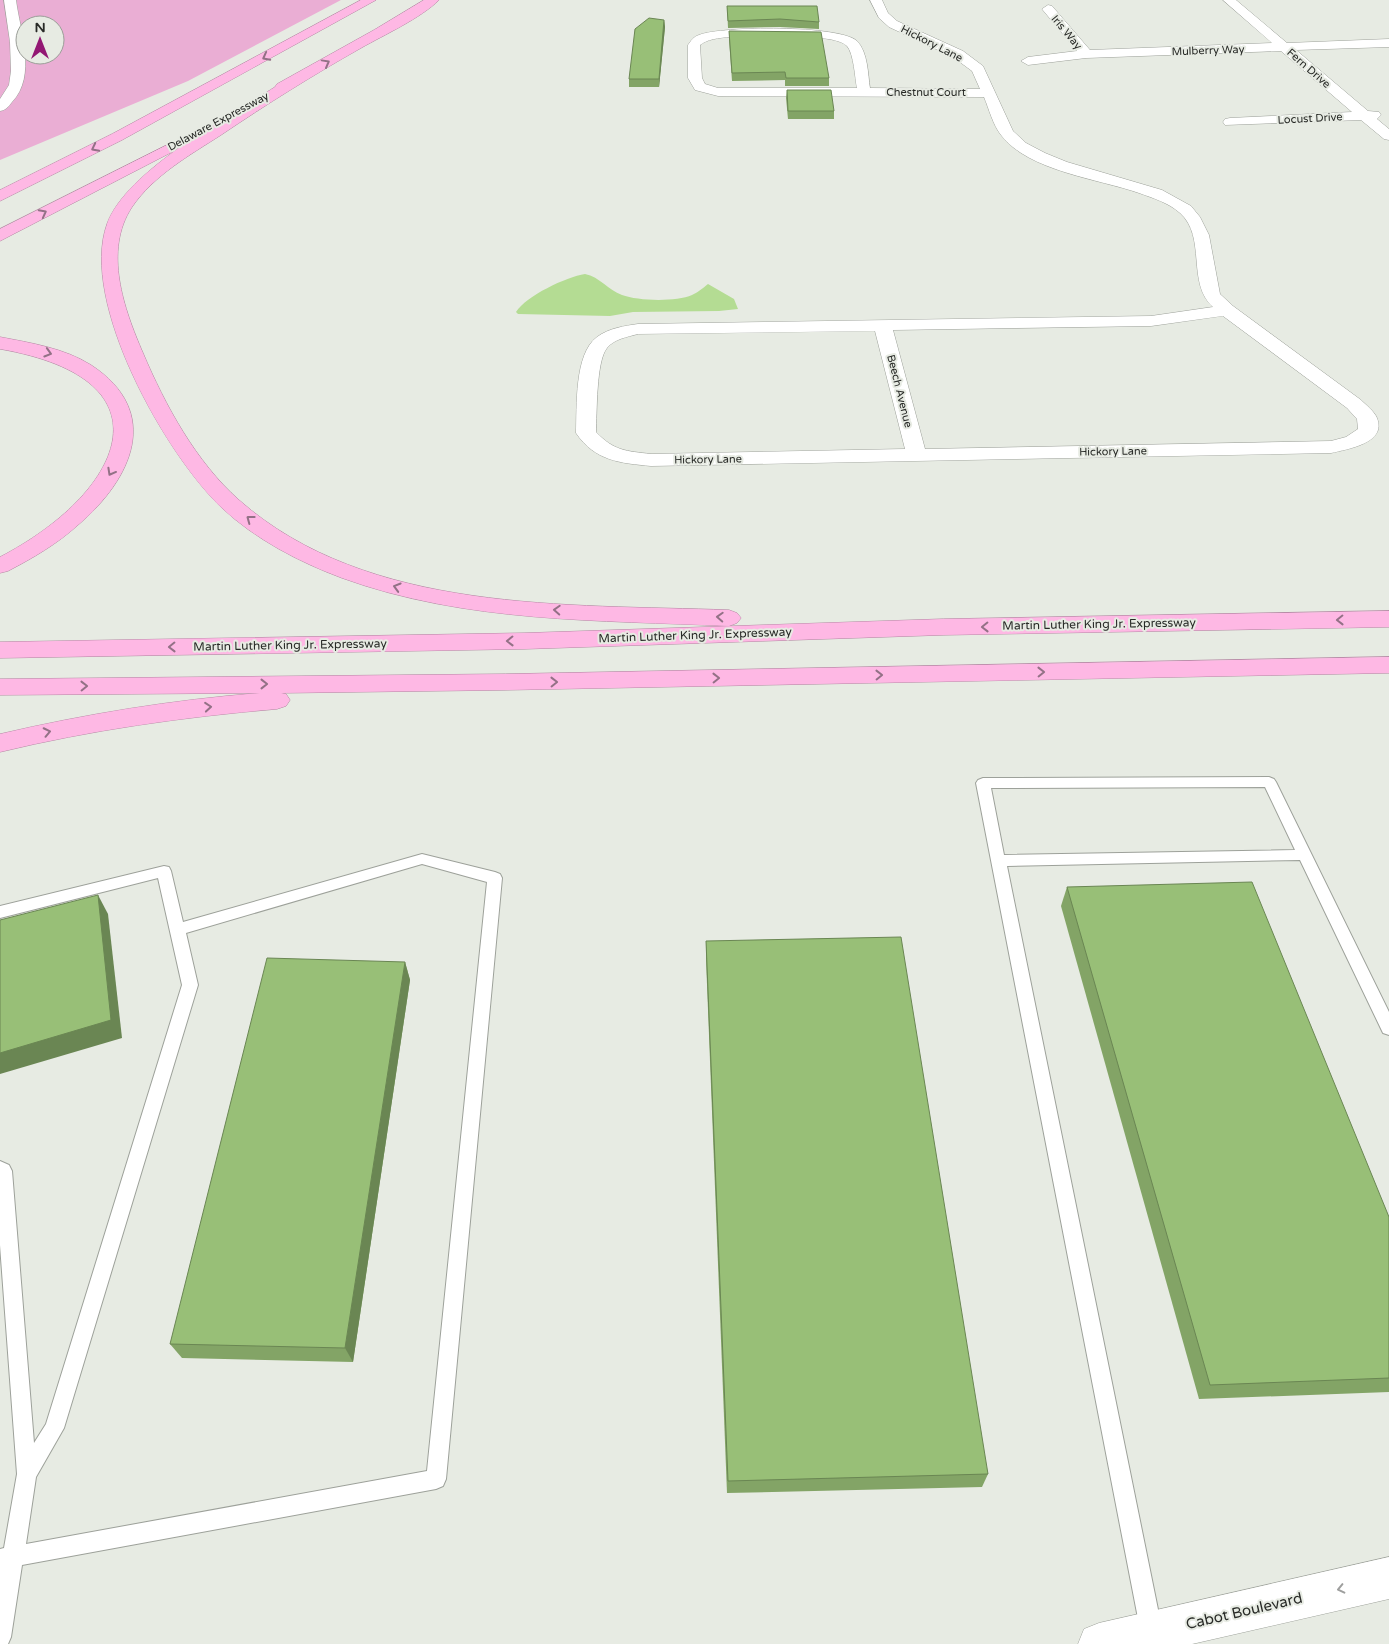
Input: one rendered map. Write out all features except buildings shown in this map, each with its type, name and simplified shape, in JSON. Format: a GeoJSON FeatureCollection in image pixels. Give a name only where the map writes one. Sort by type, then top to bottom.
{"type":"FeatureCollection","features":[{"type":"Feature","properties":{"kind":"highway"},"geometry":{"type":"LineString","coordinates":[[0,196],[118,137],[370,0]]}},
{"type":"Feature","properties":{"kind":"highway","name":"Delaware Expressway"},"geometry":{"type":"LineString","coordinates":[[0,236],[299,78],[433,0]]}},
{"type":"Feature","properties":{"kind":"highway"},"geometry":{"type":"LineString","coordinates":[[46,157],[246,68]]}},
{"type":"Feature","properties":{"kind":"highway"},"geometry":{"type":"LineString","coordinates":[[299,78],[175,159],[148,179],[120,212],[110,235],[108,260],[116,304],[125,332],[154,397],[194,461],[214,488],[230,504],[275,537],[332,566],[367,579],[447,599],[537,609],[943,627]]}},
{"type":"Feature","properties":{"kind":"highway"},"geometry":{"type":"LineString","coordinates":[[0,343],[42,352],[87,370],[109,388],[117,399],[125,425],[121,453],[104,485],[90,501],[56,532],[0,566]]}},
{"type":"Feature","properties":{"kind":"highway","name":"Martin Luther King Jr. Expressway"},"geometry":{"type":"LineString","coordinates":[[0,650],[515,641],[943,627],[1389,619]]}},
{"type":"Feature","properties":{"kind":"highway"},"geometry":{"type":"LineString","coordinates":[[0,688],[505,682],[1389,665]]}},
{"type":"Feature","properties":{"kind":"highway"},"geometry":{"type":"LineString","coordinates":[[0,743],[79,726],[198,708],[505,682]]}},
{"type":"Feature","properties":{"kind":"street"},"geometry":{"type":"LineString","coordinates":[[0,107],[15,88],[19,71],[10,0]]}},
{"type":"Feature","properties":{"kind":"street","name":"Hickory Lane"},"geometry":{"type":"LineString","coordinates":[[876,0],[883,15],[893,24],[958,54],[978,69],[1007,133],[1014,142],[1028,151],[1056,162],[1148,190],[1176,202],[1193,217],[1201,231],[1212,294],[1227,310],[1354,404],[1367,418],[1368,430],[1353,442],[1331,447],[651,460],[623,457],[600,448],[586,432],[592,355],[599,344],[614,334],[638,329],[1151,321],[1227,310]]}},
{"type":"Feature","properties":{"kind":"street","name":"Fern Drive"},"geometry":{"type":"LineString","coordinates":[[1229,0],[1389,136]]}},
{"type":"Feature","properties":{"kind":"street","name":"Iris Way"},"geometry":{"type":"LineString","coordinates":[[1048,9],[1086,54]]}},
{"type":"Feature","properties":{"kind":"street","name":"Chestnut Court"},"geometry":{"type":"LineString","coordinates":[[864,92],[854,45],[848,39],[838,36],[803,34],[716,35],[705,36],[696,40],[694,45],[695,78],[700,87],[718,92],[988,93]]}},
{"type":"Feature","properties":{"kind":"street","name":"Mulberry Way"},"geometry":{"type":"LineString","coordinates":[[1028,62],[1086,54],[1389,43]]}},
{"type":"Feature","properties":{"kind":"street","name":"Locust Drive"},"geometry":{"type":"LineString","coordinates":[[1230,122],[1389,114]]}},
{"type":"Feature","properties":{"kind":"street","name":"Beech Avenue"},"geometry":{"type":"LineString","coordinates":[[883,326],[917,456]]}},
{"type":"Feature","properties":{"kind":"street","name":"Cabot Boulevard"},"geometry":{"type":"LineString","coordinates":[[1099,1644],[1153,1638],[1389,1578]]}},
{"type":"Feature","properties":{"kind":"lane"},"geometry":{"type":"LineString","coordinates":[[1153,1638],[982,783],[1269,782],[1389,1028]]}},
{"type":"Feature","properties":{"kind":"lane"},"geometry":{"type":"LineString","coordinates":[[998,861],[1305,855]]}},
{"type":"Feature","properties":{"kind":"lane"},"geometry":{"type":"LineString","coordinates":[[7,1557],[436,1479],[494,878],[422,859],[177,930]]}},
{"type":"Feature","properties":{"kind":"lane"},"geometry":{"type":"LineString","coordinates":[[0,912],[164,871],[190,985],[54,1428],[27,1474],[7,1557],[0,1637]]}},
{"type":"Feature","properties":{"kind":"lane"},"geometry":{"type":"LineString","coordinates":[[0,1169],[3,1171],[27,1474]]}},
{"type":"Feature","properties":{"kind":"shaded area"},"geometry":{"type":"Polygon","coordinates":[[[0,0],[341,0],[188,81],[0,160],[0,0]]]}},
{"type":"Feature","properties":{"kind":"shaded area"},"geometry":{"type":"Polygon","coordinates":[[[585,274],[622,295],[647,299],[677,299],[692,295],[708,284],[734,299],[738,309],[633,312],[610,316],[518,314],[516,312],[528,300],[547,288],[585,274]]]}}]}
